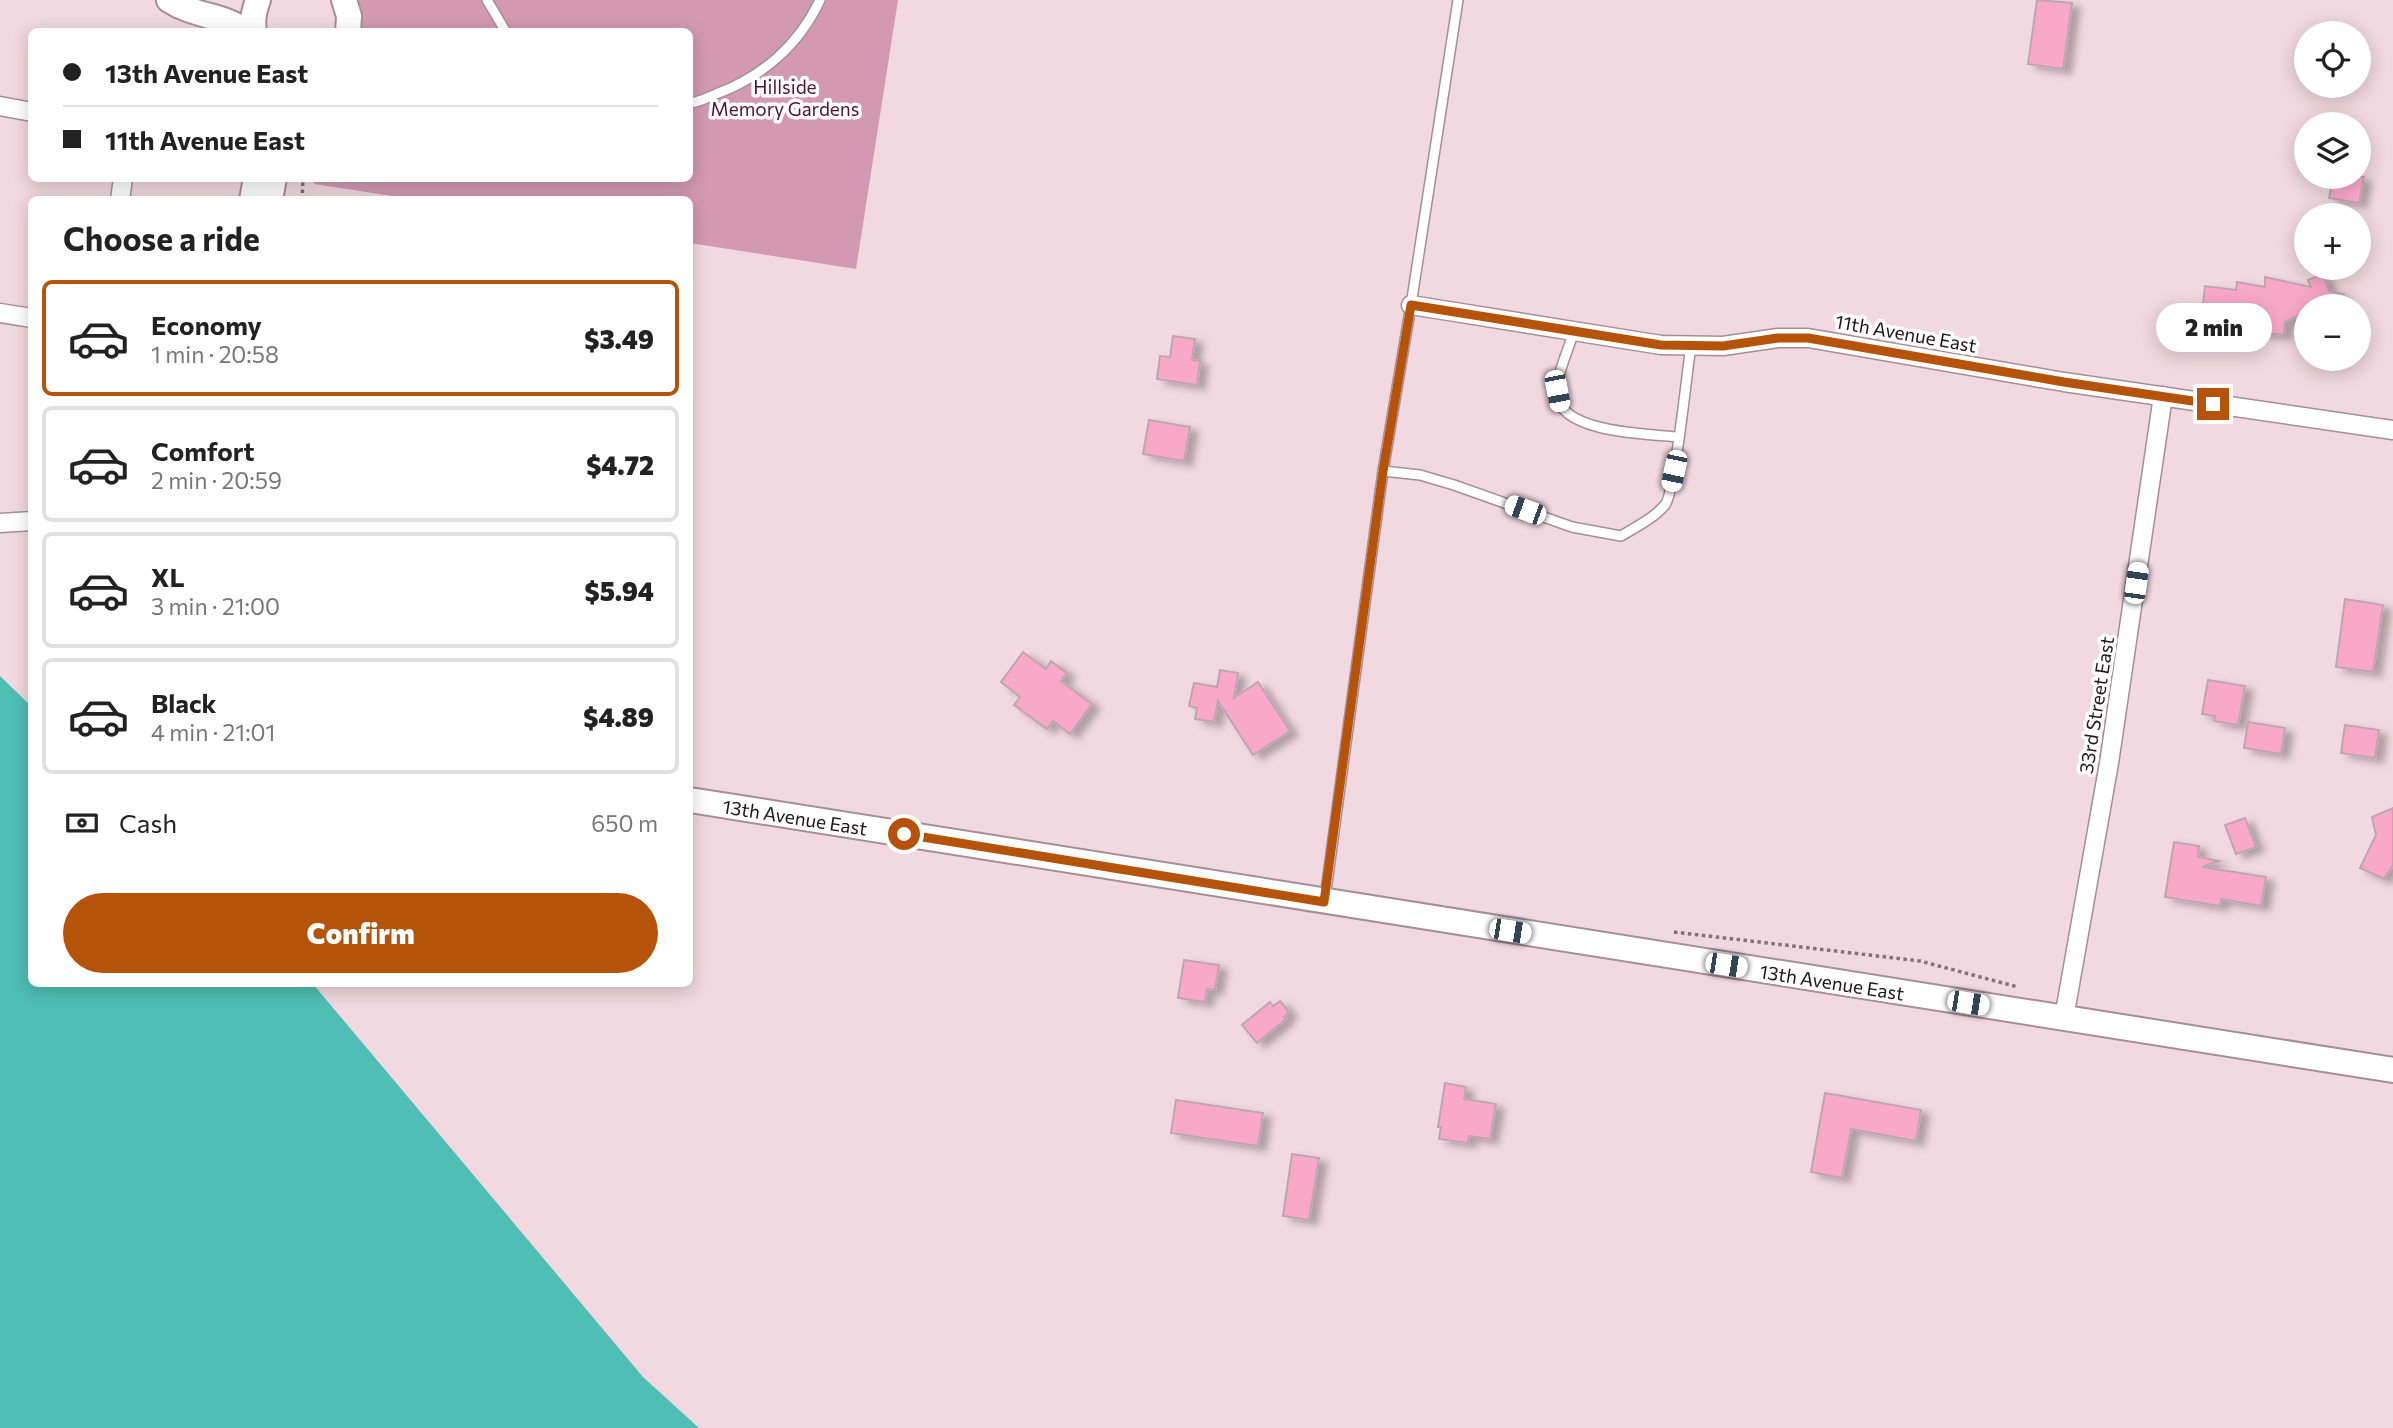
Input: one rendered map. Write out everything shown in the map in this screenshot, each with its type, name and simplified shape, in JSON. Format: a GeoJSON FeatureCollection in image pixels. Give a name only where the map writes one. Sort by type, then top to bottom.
{"type":"FeatureCollection","features":[{"type":"Feature","properties":{"kind":"main road"},"geometry":{"type":"LineString","coordinates":[[169,0],[184,9],[220,18],[240,28]]}},
{"type":"Feature","properties":{"kind":"main road"},"geometry":{"type":"LineString","coordinates":[[254,28],[254,8],[258,0]]}},
{"type":"Feature","properties":{"kind":"main road"},"geometry":{"type":"LineString","coordinates":[[344,0],[349,16],[348,28]]}},
{"type":"Feature","properties":{"kind":"main road","name":"13th Avenue East"},"geometry":{"type":"LineString","coordinates":[[693,800],[2393,1070]]}},
{"type":"Feature","properties":{"kind":"street"},"geometry":{"type":"LineString","coordinates":[[0,106],[28,111]]}},
{"type":"Feature","properties":{"kind":"street","name":"11th Avenue East"},"geometry":{"type":"LineString","coordinates":[[1411,305],[1661,345],[1723,346],[1778,338],[1808,338],[2163,396],[2393,430]]}},
{"type":"Feature","properties":{"kind":"street"},"geometry":{"type":"LineString","coordinates":[[0,313],[28,317]]}},
{"type":"Feature","properties":{"kind":"street","name":"33rd Street East"},"geometry":{"type":"LineString","coordinates":[[2064,1018],[2109,763],[2163,396]]}},
{"type":"Feature","properties":{"kind":"street"},"geometry":{"type":"LineString","coordinates":[[0,523],[28,521]]}},
{"type":"Feature","properties":{"kind":"lane"},"geometry":{"type":"LineString","coordinates":[[486,0],[504,28]]}},
{"type":"Feature","properties":{"kind":"lane"},"geometry":{"type":"LineString","coordinates":[[693,102],[740,85],[780,57],[811,19],[820,0]]}},
{"type":"Feature","properties":{"kind":"lane"},"geometry":{"type":"LineString","coordinates":[[1324,902],[1383,471],[1458,0]]}},
{"type":"Feature","properties":{"kind":"lane"},"geometry":{"type":"LineString","coordinates":[[1574,331],[1557,391],[1560,407],[1569,416],[1614,430],[1678,437]]}},
{"type":"Feature","properties":{"kind":"lane"},"geometry":{"type":"LineString","coordinates":[[1383,471],[1420,475],[1572,527],[1621,536],[1646,521],[1667,503],[1691,346]]}},
{"type":"Feature","properties":{"kind":"green space","name":"Hillside Memory Gardens"},"geometry":{"type":"Polygon","coordinates":[[[343,0],[898,0],[856,269],[693,243],[693,196],[392,196],[314,184],[693,182],[693,28],[338,28],[343,0]]]}},
{"type":"Feature","properties":{"kind":"water"},"geometry":{"type":"Polygon","coordinates":[[[0,676],[28,703],[28,987],[316,987],[643,1377],[699,1428],[0,1428],[0,676]]]}},
{"type":"Feature","properties":{"kind":"building"},"geometry":{"type":"Polygon","coordinates":[[[2037,0],[2072,3],[2063,69],[2028,64],[2037,0]]]}},
{"type":"Feature","properties":{"kind":"building"},"geometry":{"type":"Polygon","coordinates":[[[2331,189],[2362,189],[2359,203],[2329,198],[2331,189]]]}},
{"type":"Feature","properties":{"kind":"building"},"geometry":{"type":"Polygon","coordinates":[[[2265,277],[2311,287],[2308,280],[2325,280],[2329,291],[2343,294],[2294,294],[2294,318],[2285,322],[2284,335],[2257,332],[2258,325],[2245,324],[2246,321],[2202,315],[2205,286],[2236,290],[2237,282],[2265,287],[2265,277]]]}},
{"type":"Feature","properties":{"kind":"building"},"geometry":{"type":"Polygon","coordinates":[[[1173,336],[1195,339],[1192,360],[1200,361],[1197,385],[1157,379],[1160,356],[1170,357],[1173,336]]]}},
{"type":"Feature","properties":{"kind":"building"},"geometry":{"type":"Polygon","coordinates":[[[1149,420],[1190,427],[1184,461],[1143,454],[1149,420]]]}},
{"type":"Feature","properties":{"kind":"building"},"geometry":{"type":"Polygon","coordinates":[[[2345,599],[2383,605],[2373,672],[2336,667],[2345,599]]]}},
{"type":"Feature","properties":{"kind":"building"},"geometry":{"type":"Polygon","coordinates":[[[1023,652],[1046,669],[1051,661],[1067,673],[1061,681],[1092,704],[1070,734],[1053,721],[1047,729],[1014,705],[1020,697],[1001,682],[1023,652]]]}},
{"type":"Feature","properties":{"kind":"building"},"geometry":{"type":"Polygon","coordinates":[[[1220,670],[1238,673],[1234,698],[1258,682],[1290,731],[1253,755],[1218,701],[1214,722],[1195,719],[1197,708],[1189,706],[1194,683],[1217,687],[1220,670]]]}},
{"type":"Feature","properties":{"kind":"building"},"geometry":{"type":"Polygon","coordinates":[[[2208,680],[2245,686],[2238,725],[2214,721],[2215,716],[2202,714],[2208,680]]]}},
{"type":"Feature","properties":{"kind":"building"},"geometry":{"type":"Polygon","coordinates":[[[2248,722],[2285,728],[2281,754],[2244,748],[2248,722]]]}},
{"type":"Feature","properties":{"kind":"building"},"geometry":{"type":"Polygon","coordinates":[[[2345,725],[2379,730],[2375,758],[2341,753],[2345,725]]]}},
{"type":"Feature","properties":{"kind":"building"},"geometry":{"type":"Polygon","coordinates":[[[2393,808],[2393,865],[2384,879],[2360,868],[2376,835],[2372,817],[2393,808]]]}},
{"type":"Feature","properties":{"kind":"building"},"geometry":{"type":"Polygon","coordinates":[[[2245,818],[2256,847],[2236,854],[2225,825],[2245,818]]]}},
{"type":"Feature","properties":{"kind":"building"},"geometry":{"type":"Polygon","coordinates":[[[2174,842],[2199,846],[2198,857],[2219,861],[2202,867],[2266,877],[2261,906],[2221,899],[2220,906],[2165,897],[2174,842]]]}},
{"type":"Feature","properties":{"kind":"building"},"geometry":{"type":"Polygon","coordinates":[[[1184,960],[1219,965],[1215,990],[1207,989],[1205,1002],[1178,998],[1184,960]]]}},
{"type":"Feature","properties":{"kind":"building"},"geometry":{"type":"Polygon","coordinates":[[[1280,1001],[1289,1012],[1284,1017],[1286,1019],[1257,1043],[1242,1025],[1270,1002],[1273,1006],[1280,1001]]]}},
{"type":"Feature","properties":{"kind":"building"},"geometry":{"type":"Polygon","coordinates":[[[1445,1083],[1466,1087],[1464,1099],[1496,1104],[1490,1139],[1469,1136],[1468,1143],[1439,1139],[1441,1127],[1438,1127],[1445,1083]]]}},
{"type":"Feature","properties":{"kind":"building"},"geometry":{"type":"Polygon","coordinates":[[[1825,1093],[1921,1110],[1916,1141],[1851,1129],[1842,1178],[1811,1172],[1825,1093]]]}},
{"type":"Feature","properties":{"kind":"building"},"geometry":{"type":"Polygon","coordinates":[[[1176,1100],[1263,1113],[1258,1146],[1171,1133],[1176,1100]]]}},
{"type":"Feature","properties":{"kind":"building"},"geometry":{"type":"Polygon","coordinates":[[[1292,1154],[1319,1158],[1309,1220],[1283,1216],[1292,1154]]]}},
{"type":"Feature","properties":{"kind":"route"},"geometry":{"type":"LineString","coordinates":[[904,834],[1324,902],[1383,471],[1411,305],[1661,345],[1723,346],[1778,338],[1808,338],[2064,382],[2213,404]]}}]}
